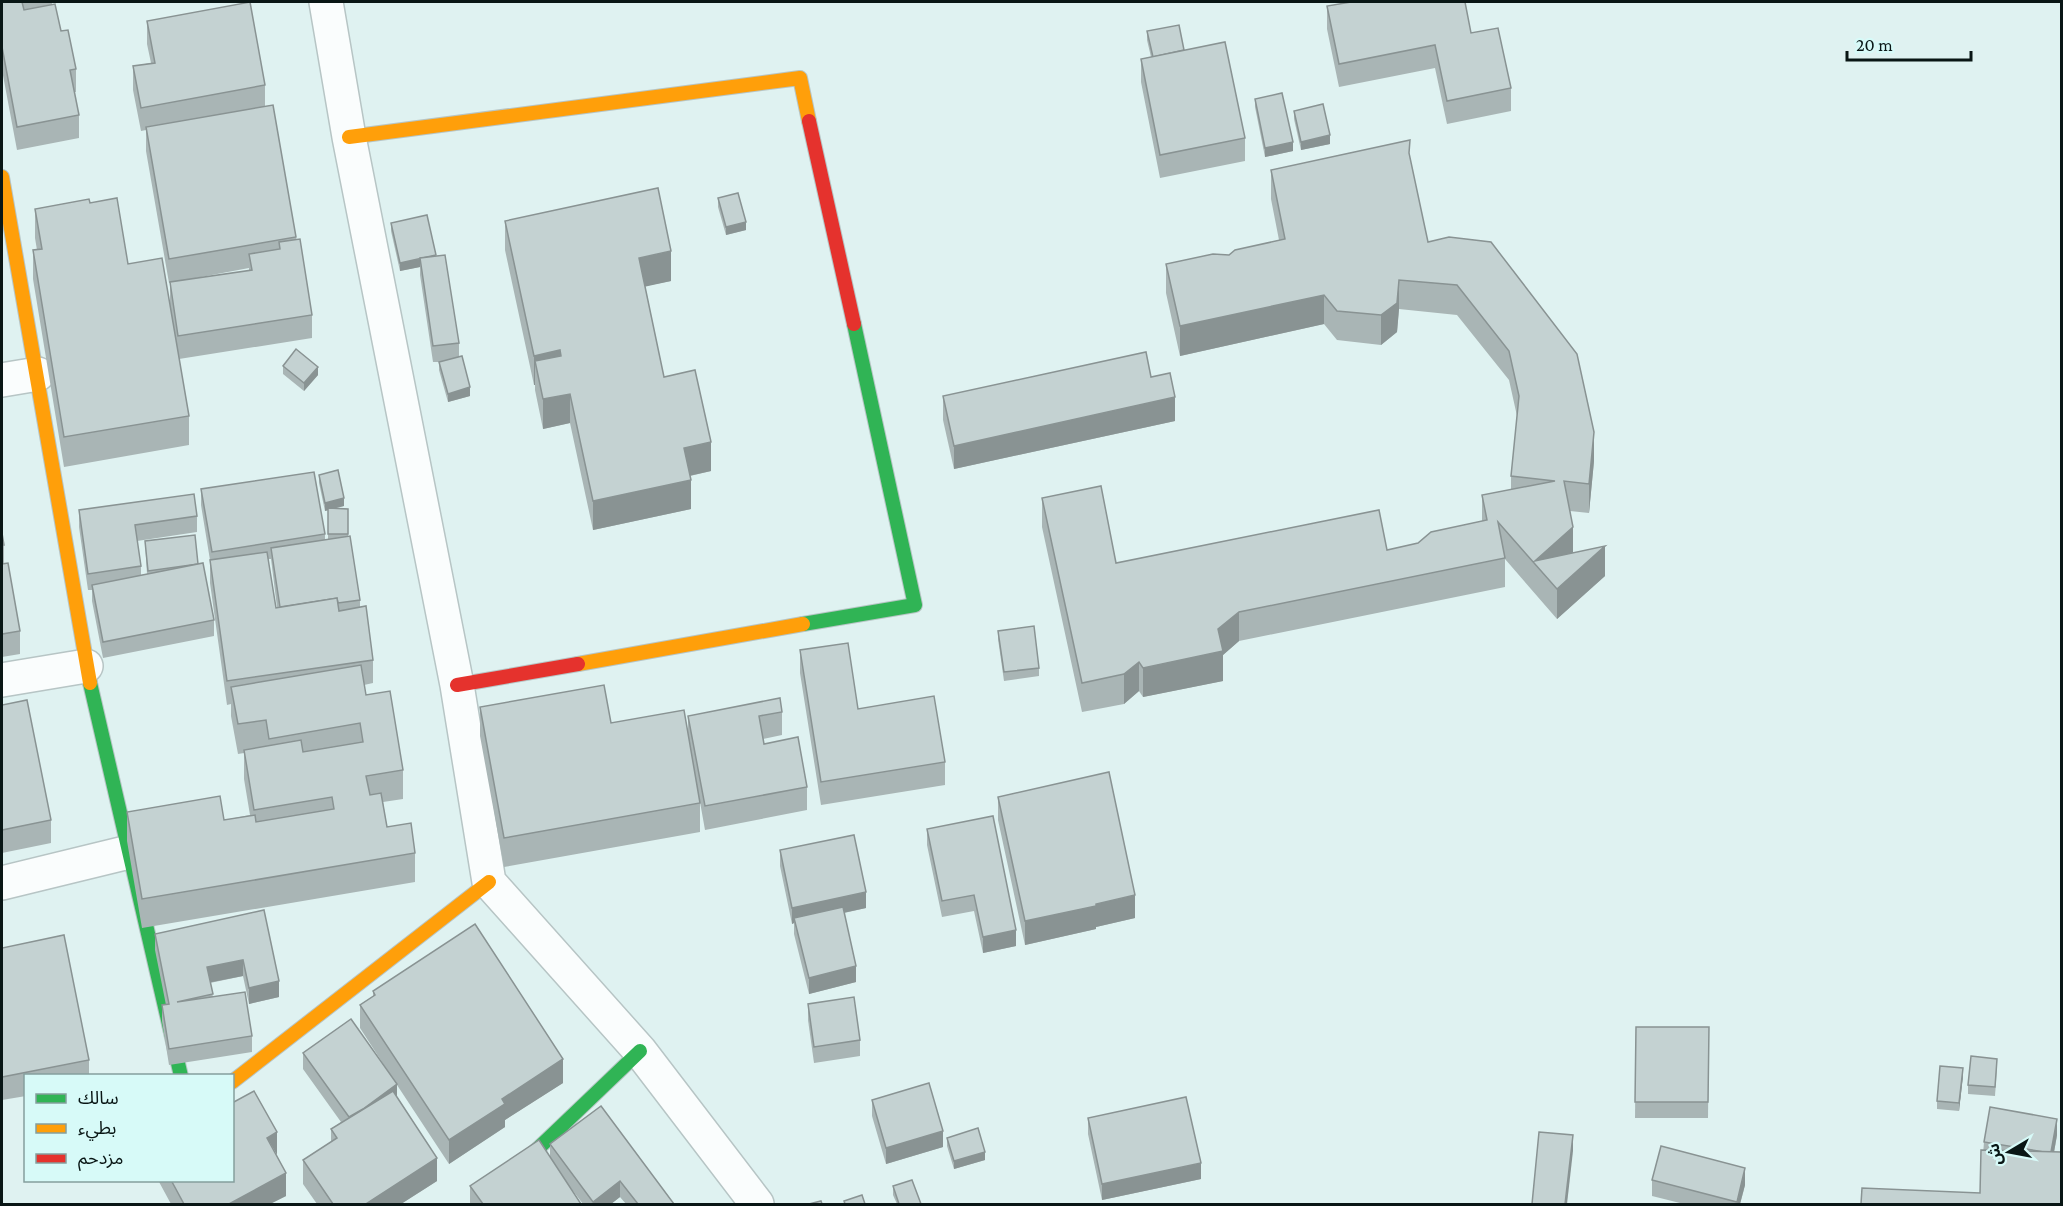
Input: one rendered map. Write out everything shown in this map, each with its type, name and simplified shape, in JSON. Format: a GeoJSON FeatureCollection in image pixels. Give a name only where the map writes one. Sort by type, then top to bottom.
{"type":"FeatureCollection","features":[{"type":"Feature","properties":{"kind":"street"},"geometry":{"type":"LineString","coordinates":[[326,2],[349,137],[457,685],[489,882],[640,1051],[757,1204]]}},
{"type":"Feature","properties":{"kind":"street"},"geometry":{"type":"LineString","coordinates":[[349,137],[800,78],[915,605],[457,685]]}},
{"type":"Feature","properties":{"kind":"street"},"geometry":{"type":"LineString","coordinates":[[2,177],[38,374],[86,666],[181,1074]]}},
{"type":"Feature","properties":{"kind":"street"},"geometry":{"type":"LineString","coordinates":[[2,380],[38,374]]}},
{"type":"Feature","properties":{"kind":"street"},"geometry":{"type":"LineString","coordinates":[[2,680],[86,666]]}},
{"type":"Feature","properties":{"kind":"street"},"geometry":{"type":"LineString","coordinates":[[2,883],[129,852]]}},
{"type":"Feature","properties":{"kind":"street"},"geometry":{"type":"LineString","coordinates":[[234,1080],[489,882]]}},
{"type":"Feature","properties":{"kind":"street"},"geometry":{"type":"LineString","coordinates":[[480,1204],[640,1051]]}},
{"type":"Feature","properties":{"kind":"building"},"geometry":{"type":"Polygon","coordinates":[[[2,2],[22,2],[24,10],[55,4],[61,31],[68,30],[76,69],[70,70],[79,115],[17,127],[2,47],[2,2]]]}},
{"type":"Feature","properties":{"kind":"building"},"geometry":{"type":"Polygon","coordinates":[[[250,2],[265,85],[141,108],[133,66],[155,63],[147,21],[250,2]]]}},
{"type":"Feature","properties":{"kind":"building"},"geometry":{"type":"Polygon","coordinates":[[[1351,2],[1465,2],[1471,33],[1498,28],[1511,88],[1447,101],[1435,45],[1339,64],[1327,6],[1351,2]]]}},
{"type":"Feature","properties":{"kind":"building"},"geometry":{"type":"Polygon","coordinates":[[[1179,25],[1184,50],[1153,57],[1147,31],[1179,25]]]}},
{"type":"Feature","properties":{"kind":"building"},"geometry":{"type":"Polygon","coordinates":[[[1225,42],[1245,138],[1160,155],[1141,59],[1225,42]]]}},
{"type":"Feature","properties":{"kind":"building"},"geometry":{"type":"Polygon","coordinates":[[[1282,93],[1293,142],[1265,148],[1255,99],[1282,93]]]}},
{"type":"Feature","properties":{"kind":"building"},"geometry":{"type":"Polygon","coordinates":[[[1323,104],[1330,135],[1301,142],[1294,111],[1323,104]]]}},
{"type":"Feature","properties":{"kind":"building"},"geometry":{"type":"Polygon","coordinates":[[[273,105],[296,237],[169,259],[146,127],[273,105]]]}},
{"type":"Feature","properties":{"kind":"building"},"geometry":{"type":"Polygon","coordinates":[[[1410,140],[1409,153],[1428,242],[1449,237],[1491,242],[1577,354],[1594,432],[1589,484],[1564,481],[1573,527],[1535,561],[1605,546],[1557,589],[1498,522],[1505,558],[1239,612],[1218,629],[1223,651],[1143,668],[1139,662],[1124,674],[1082,683],[1042,498],[1101,486],[1116,563],[1379,510],[1387,550],[1418,543],[1431,532],[1487,520],[1482,495],[1555,481],[1511,476],[1519,396],[1509,351],[1457,285],[1399,280],[1397,303],[1381,315],[1337,311],[1324,295],[1180,326],[1166,264],[1213,254],[1229,255],[1235,250],[1285,239],[1271,170],[1410,140]]]}},
{"type":"Feature","properties":{"kind":"building"},"geometry":{"type":"Polygon","coordinates":[[[658,188],[671,251],[639,258],[664,377],[695,370],[711,442],[684,448],[691,480],[593,501],[570,394],[543,399],[535,361],[561,356],[560,350],[534,356],[505,221],[658,188]]]}},
{"type":"Feature","properties":{"kind":"building"},"geometry":{"type":"Polygon","coordinates":[[[738,193],[746,222],[726,227],[718,198],[738,193]]]}},
{"type":"Feature","properties":{"kind":"building"},"geometry":{"type":"Polygon","coordinates":[[[117,198],[128,264],[162,258],[189,416],[64,437],[33,250],[42,249],[35,209],[89,199],[90,203],[117,198]]]}},
{"type":"Feature","properties":{"kind":"building"},"geometry":{"type":"Polygon","coordinates":[[[427,215],[436,255],[400,263],[391,223],[427,215]]]}},
{"type":"Feature","properties":{"kind":"building"},"geometry":{"type":"Polygon","coordinates":[[[300,239],[312,315],[178,336],[170,282],[252,270],[249,254],[280,249],[279,242],[300,239]]]}},
{"type":"Feature","properties":{"kind":"building"},"geometry":{"type":"Polygon","coordinates":[[[445,255],[459,343],[433,346],[420,258],[445,255]]]}},
{"type":"Feature","properties":{"kind":"building"},"geometry":{"type":"Polygon","coordinates":[[[296,349],[318,367],[304,383],[283,366],[296,349]]]}},
{"type":"Feature","properties":{"kind":"building"},"geometry":{"type":"Polygon","coordinates":[[[1146,352],[1151,377],[1170,373],[1175,397],[954,446],[943,396],[1146,352]]]}},
{"type":"Feature","properties":{"kind":"building"},"geometry":{"type":"Polygon","coordinates":[[[462,356],[470,387],[448,394],[439,362],[462,356]]]}},
{"type":"Feature","properties":{"kind":"building"},"geometry":{"type":"Polygon","coordinates":[[[338,470],[344,498],[325,503],[319,475],[338,470]]]}},
{"type":"Feature","properties":{"kind":"building"},"geometry":{"type":"Polygon","coordinates":[[[314,472],[325,534],[212,552],[201,489],[314,472]]]}},
{"type":"Feature","properties":{"kind":"building"},"geometry":{"type":"Polygon","coordinates":[[[194,494],[197,516],[135,525],[141,566],[88,574],[79,510],[194,494]]]}},
{"type":"Feature","properties":{"kind":"building"},"geometry":{"type":"Polygon","coordinates":[[[328,508],[348,509],[348,534],[328,534],[328,508]]]}},
{"type":"Feature","properties":{"kind":"building"},"geometry":{"type":"Polygon","coordinates":[[[195,535],[198,564],[148,571],[145,541],[195,535]]]}},
{"type":"Feature","properties":{"kind":"building"},"geometry":{"type":"Polygon","coordinates":[[[350,536],[360,600],[338,603],[337,598],[280,607],[271,548],[350,536]]]}},
{"type":"Feature","properties":{"kind":"building"},"geometry":{"type":"Polygon","coordinates":[[[267,552],[276,608],[337,598],[339,611],[366,606],[373,660],[227,681],[210,560],[267,552]]]}},
{"type":"Feature","properties":{"kind":"building"},"geometry":{"type":"Polygon","coordinates":[[[8,563],[20,631],[2,634],[2,564],[8,563]]]}},
{"type":"Feature","properties":{"kind":"building"},"geometry":{"type":"Polygon","coordinates":[[[203,563],[214,620],[103,642],[92,585],[203,563]]]}},
{"type":"Feature","properties":{"kind":"building"},"geometry":{"type":"Polygon","coordinates":[[[1034,626],[1039,668],[1004,672],[998,631],[1034,626]]]}},
{"type":"Feature","properties":{"kind":"building"},"geometry":{"type":"Polygon","coordinates":[[[848,643],[858,709],[934,696],[945,762],[821,782],[800,650],[848,643]]]}},
{"type":"Feature","properties":{"kind":"building"},"geometry":{"type":"Polygon","coordinates":[[[361,665],[366,695],[390,691],[403,770],[366,776],[370,795],[381,793],[387,827],[411,823],[415,853],[142,899],[127,812],[220,796],[224,820],[255,815],[256,822],[334,809],[332,797],[254,810],[244,750],[301,740],[303,752],[363,742],[360,723],[269,739],[266,720],[238,724],[231,687],[361,665]]]}},
{"type":"Feature","properties":{"kind":"building"},"geometry":{"type":"Polygon","coordinates":[[[604,685],[611,723],[684,710],[700,803],[504,838],[480,707],[604,685]]]}},
{"type":"Feature","properties":{"kind":"building"},"geometry":{"type":"Polygon","coordinates":[[[780,698],[782,712],[759,716],[764,744],[798,737],[807,787],[705,806],[688,716],[780,698]]]}},
{"type":"Feature","properties":{"kind":"building"},"geometry":{"type":"Polygon","coordinates":[[[27,700],[51,820],[2,830],[2,705],[27,700]]]}},
{"type":"Feature","properties":{"kind":"building"},"geometry":{"type":"Polygon","coordinates":[[[1109,772],[1135,895],[1025,921],[998,797],[1109,772]]]}},
{"type":"Feature","properties":{"kind":"building"},"geometry":{"type":"Polygon","coordinates":[[[993,816],[1016,930],[983,937],[974,895],[942,901],[927,829],[993,816]]]}},
{"type":"Feature","properties":{"kind":"building"},"geometry":{"type":"Polygon","coordinates":[[[854,835],[866,892],[792,908],[780,850],[854,835]]]}},
{"type":"Feature","properties":{"kind":"building"},"geometry":{"type":"Polygon","coordinates":[[[843,907],[856,966],[809,978],[794,918],[843,907]]]}},
{"type":"Feature","properties":{"kind":"building"},"geometry":{"type":"Polygon","coordinates":[[[264,910],[279,981],[249,988],[243,960],[207,967],[213,994],[177,1002],[245,992],[252,1036],[169,1049],[162,1005],[169,1004],[155,934],[264,910]]]}},
{"type":"Feature","properties":{"kind":"building"},"geometry":{"type":"Polygon","coordinates":[[[475,924],[563,1059],[502,1099],[505,1104],[449,1140],[360,1005],[375,995],[373,991],[475,924]]]}},
{"type":"Feature","properties":{"kind":"building"},"geometry":{"type":"Polygon","coordinates":[[[64,935],[89,1060],[2,1077],[2,948],[64,935]]]}},
{"type":"Feature","properties":{"kind":"building"},"geometry":{"type":"Polygon","coordinates":[[[854,997],[860,1040],[814,1047],[808,1004],[854,997]]]}},
{"type":"Feature","properties":{"kind":"building"},"geometry":{"type":"Polygon","coordinates":[[[351,1019],[397,1084],[349,1117],[303,1053],[351,1019]]]}},
{"type":"Feature","properties":{"kind":"building"},"geometry":{"type":"Polygon","coordinates":[[[1636,1027],[1709,1027],[1708,1102],[1635,1102],[1636,1027]]]}},
{"type":"Feature","properties":{"kind":"building"},"geometry":{"type":"Polygon","coordinates":[[[1971,1056],[1997,1059],[1995,1087],[1968,1085],[1971,1056]]]}},
{"type":"Feature","properties":{"kind":"building"},"geometry":{"type":"Polygon","coordinates":[[[1940,1066],[1963,1068],[1959,1103],[1937,1101],[1940,1066]]]}},
{"type":"Feature","properties":{"kind":"building"},"geometry":{"type":"Polygon","coordinates":[[[929,1083],[943,1131],[886,1148],[872,1100],[929,1083]]]}},
{"type":"Feature","properties":{"kind":"building"},"geometry":{"type":"Polygon","coordinates":[[[254,1091],[277,1132],[267,1138],[286,1173],[229,1204],[184,1204],[172,1182],[234,1182],[234,1102],[254,1091]]]}},
{"type":"Feature","properties":{"kind":"building"},"geometry":{"type":"Polygon","coordinates":[[[393,1091],[437,1158],[366,1204],[333,1204],[303,1160],[337,1138],[331,1129],[393,1091]]]}},
{"type":"Feature","properties":{"kind":"building"},"geometry":{"type":"Polygon","coordinates":[[[1186,1097],[1201,1163],[1102,1184],[1088,1118],[1186,1097]]]}},
{"type":"Feature","properties":{"kind":"building"},"geometry":{"type":"Polygon","coordinates":[[[601,1106],[674,1204],[638,1204],[620,1181],[593,1202],[550,1144],[601,1106]]]}},
{"type":"Feature","properties":{"kind":"building"},"geometry":{"type":"Polygon","coordinates":[[[1990,1107],[2057,1119],[2051,1152],[1984,1142],[1990,1107]]]}},
{"type":"Feature","properties":{"kind":"building"},"geometry":{"type":"Polygon","coordinates":[[[978,1128],[985,1152],[954,1161],[947,1138],[978,1128]]]}},
{"type":"Feature","properties":{"kind":"building"},"geometry":{"type":"Polygon","coordinates":[[[1539,1132],[1573,1135],[1565,1204],[1532,1204],[1539,1132]]]}},
{"type":"Feature","properties":{"kind":"building"},"geometry":{"type":"Polygon","coordinates":[[[539,1140],[581,1204],[483,1204],[470,1186],[539,1140]]]}},
{"type":"Feature","properties":{"kind":"building"},"geometry":{"type":"Polygon","coordinates":[[[1661,1146],[1745,1168],[1737,1202],[1652,1180],[1661,1146]]]}},
{"type":"Feature","properties":{"kind":"building"},"geometry":{"type":"Polygon","coordinates":[[[1981,1150],[2061,1152],[2061,1204],[1861,1204],[1862,1188],[1980,1193],[1981,1150]]]}},
{"type":"Feature","properties":{"kind":"building"},"geometry":{"type":"Polygon","coordinates":[[[912,1180],[921,1204],[899,1204],[893,1186],[912,1180]]]}},
{"type":"Feature","properties":{"kind":"building"},"geometry":{"type":"Polygon","coordinates":[[[862,1195],[865,1204],[845,1204],[844,1201],[862,1195]]]}},
{"type":"Feature","properties":{"kind":"traffic: fast"},"geometry":{"type":"LineString","coordinates":[[803,624],[915,605],[854,324]]}},
{"type":"Feature","properties":{"kind":"traffic: fast"},"geometry":{"type":"LineString","coordinates":[[90,683],[181,1074]]}},
{"type":"Feature","properties":{"kind":"traffic: fast"},"geometry":{"type":"LineString","coordinates":[[480,1204],[640,1051]]}},
{"type":"Feature","properties":{"kind":"traffic: slow"},"geometry":{"type":"LineString","coordinates":[[349,137],[800,78],[809,121]]}},
{"type":"Feature","properties":{"kind":"traffic: slow"},"geometry":{"type":"LineString","coordinates":[[2,177],[90,683]]}},
{"type":"Feature","properties":{"kind":"traffic: slow"},"geometry":{"type":"LineString","coordinates":[[578,664],[803,624]]}},
{"type":"Feature","properties":{"kind":"traffic: slow"},"geometry":{"type":"LineString","coordinates":[[234,1080],[489,882]]}},
{"type":"Feature","properties":{"kind":"traffic: jam"},"geometry":{"type":"LineString","coordinates":[[809,121],[854,324]]}},
{"type":"Feature","properties":{"kind":"traffic: jam"},"geometry":{"type":"LineString","coordinates":[[457,685],[578,664]]}}]}
